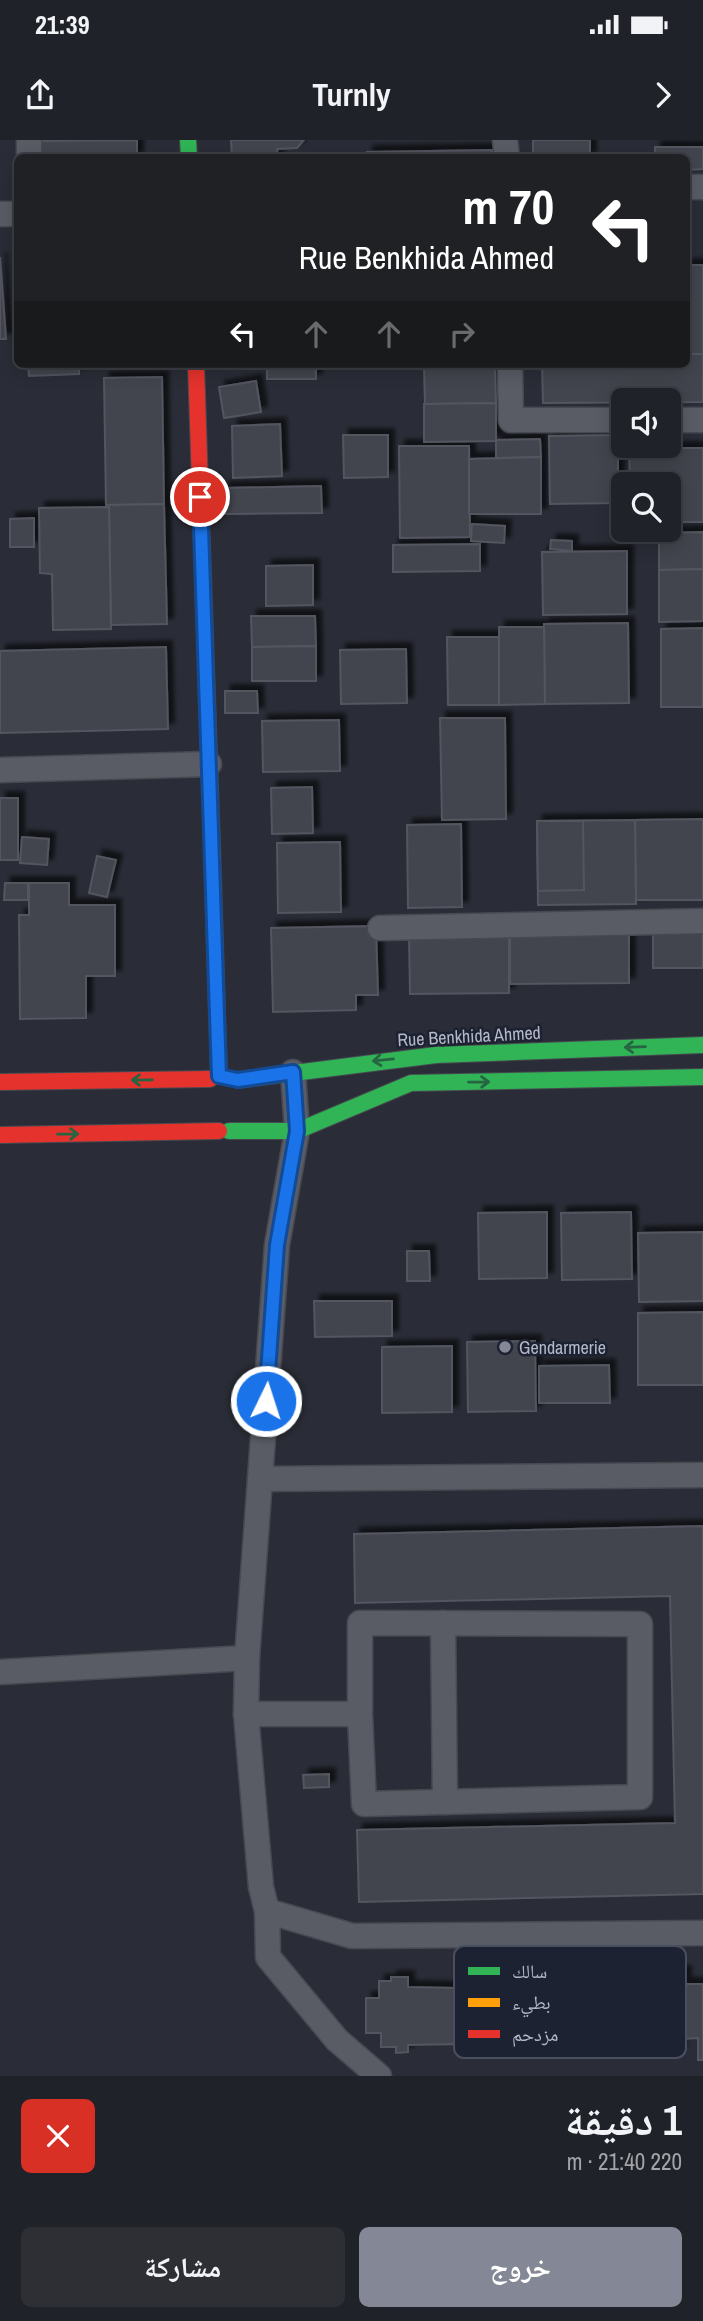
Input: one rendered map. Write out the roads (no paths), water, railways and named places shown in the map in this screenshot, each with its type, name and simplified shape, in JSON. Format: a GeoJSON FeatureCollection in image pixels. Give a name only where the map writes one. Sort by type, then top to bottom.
{"type":"FeatureCollection","features":[{"type":"Feature","properties":{"kind":"main road"},"geometry":{"type":"LineString","coordinates":[[196,368],[209,764],[215,1078],[198,1094]]}},
{"type":"Feature","properties":{"kind":"main road","name":"Rue Benkhida Ahmed"},"geometry":{"type":"LineString","coordinates":[[238,1080],[436,1055],[703,1045]]}},
{"type":"Feature","properties":{"kind":"main road"},"geometry":{"type":"LineString","coordinates":[[0,1135],[297,1131],[411,1083],[703,1077]]}},
{"type":"Feature","properties":{"kind":"main road"},"geometry":{"type":"LineString","coordinates":[[0,1082],[215,1078],[238,1080],[250,1094]]}},
{"type":"Feature","properties":{"kind":"main road"},"geometry":{"type":"LineString","coordinates":[[198,1113],[202,1122],[224,1131],[245,1122],[250,1113]]}},
{"type":"Feature","properties":{"kind":"street"},"geometry":{"type":"LineString","coordinates":[[510,368],[511,420],[611,420]]}},
{"type":"Feature","properties":{"kind":"street"},"geometry":{"type":"LineString","coordinates":[[681,420],[703,420]]}},
{"type":"Feature","properties":{"kind":"street"},"geometry":{"type":"LineString","coordinates":[[0,770],[209,764]]}},
{"type":"Feature","properties":{"kind":"street"},"geometry":{"type":"LineString","coordinates":[[380,928],[703,921]]}},
{"type":"Feature","properties":{"kind":"street"},"geometry":{"type":"LineString","coordinates":[[293,1072],[297,1131],[277,1245],[247,1658],[246,1714],[261,1888],[267,1911],[268,1957],[337,2040],[379,2076]]}},
{"type":"Feature","properties":{"kind":"street"},"geometry":{"type":"LineString","coordinates":[[260,1479],[703,1475]]}},
{"type":"Feature","properties":{"kind":"street"},"geometry":{"type":"LineString","coordinates":[[360,1623],[640,1624],[640,1797],[364,1804],[360,1714],[360,1623]]}},
{"type":"Feature","properties":{"kind":"street"},"geometry":{"type":"LineString","coordinates":[[443,1623],[445,1802]]}},
{"type":"Feature","properties":{"kind":"street"},"geometry":{"type":"LineString","coordinates":[[0,1672],[247,1658]]}},
{"type":"Feature","properties":{"kind":"street"},"geometry":{"type":"LineString","coordinates":[[246,1714],[360,1714]]}},
{"type":"Feature","properties":{"kind":"street"},"geometry":{"type":"LineString","coordinates":[[267,1911],[352,1936],[703,1933]]}},
{"type":"Feature","properties":{"kind":"place","name":"Gendarmerie"},"geometry":{"type":"Point","coordinates":[505,1347]}}]}
